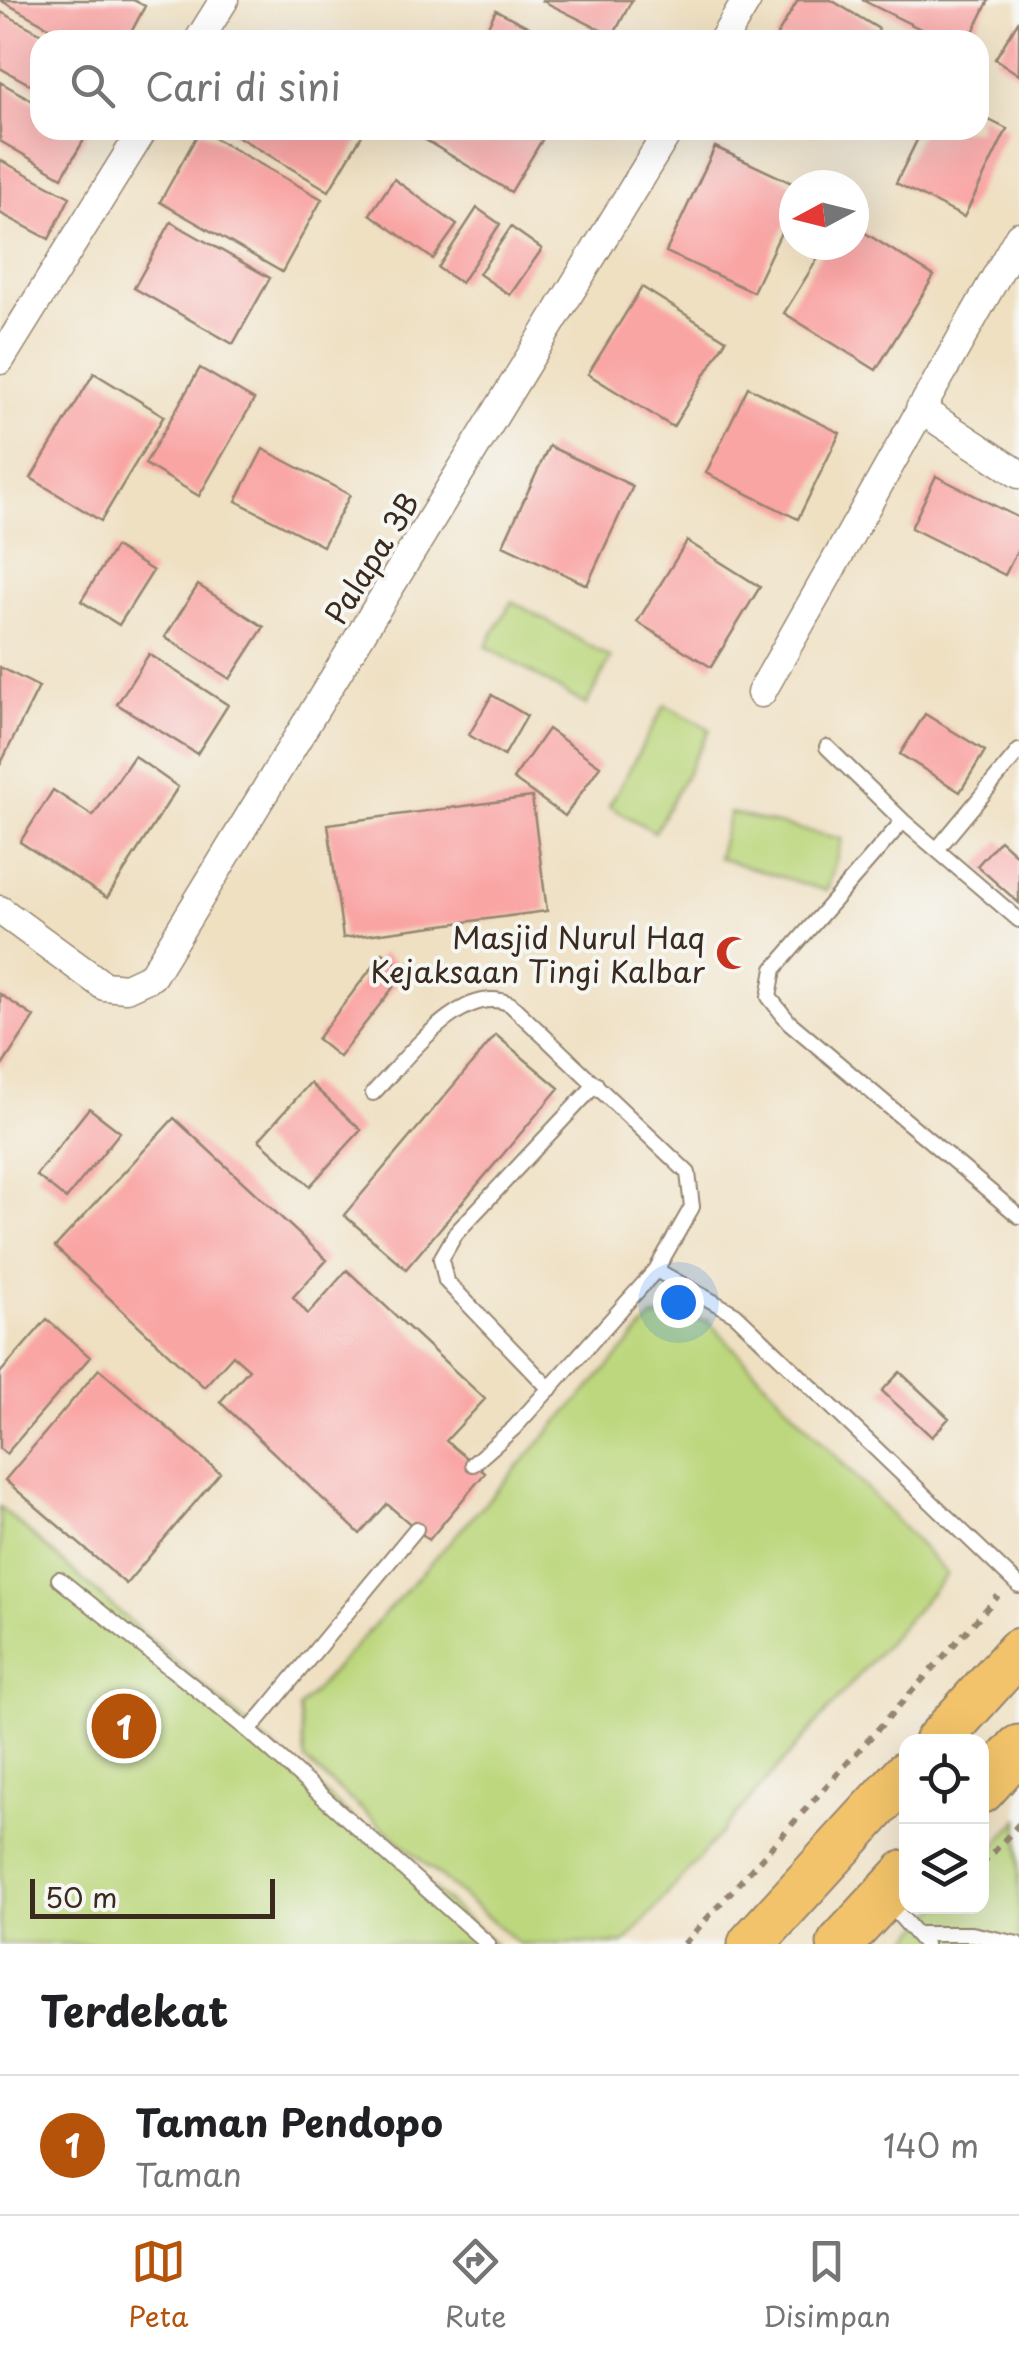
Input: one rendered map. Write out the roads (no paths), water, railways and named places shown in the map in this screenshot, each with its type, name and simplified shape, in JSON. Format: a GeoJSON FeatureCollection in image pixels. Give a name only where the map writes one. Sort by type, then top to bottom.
{"type":"FeatureCollection","features":[{"type":"Feature","properties":{"kind":"highway"},"geometry":{"type":"LineString","coordinates":[[943,1734],[1019,1651]]}},
{"type":"Feature","properties":{"kind":"highway"},"geometry":{"type":"LineString","coordinates":[[989,1782],[1019,1748]]}},
{"type":"Feature","properties":{"kind":"highway"},"geometry":{"type":"LineString","coordinates":[[752,1944],[899,1782]]}},
{"type":"Feature","properties":{"kind":"highway"},"geometry":{"type":"LineString","coordinates":[[840,1944],[896,1886]]}},
{"type":"Feature","properties":{"kind":"street"},"geometry":{"type":"LineString","coordinates":[[206,30],[224,0]]}},
{"type":"Feature","properties":{"kind":"street"},"geometry":{"type":"LineString","coordinates":[[729,30],[747,0]]}},
{"type":"Feature","properties":{"kind":"street"},"geometry":{"type":"LineString","coordinates":[[0,360],[138,140]]}},
{"type":"Feature","properties":{"kind":"street","name":"Palapa 3B"},"geometry":{"type":"LineString","coordinates":[[0,910],[104,986],[126,988],[152,976],[664,140]]}},
{"type":"Feature","properties":{"kind":"street"},"geometry":{"type":"LineString","coordinates":[[762,693],[1019,236]]}},
{"type":"Feature","properties":{"kind":"street"},"geometry":{"type":"LineString","coordinates":[[920,410],[1019,474]]}},
{"type":"Feature","properties":{"kind":"lane"},"geometry":{"type":"LineString","coordinates":[[827,747],[903,821],[939,847],[1019,920]]}},
{"type":"Feature","properties":{"kind":"lane"},"geometry":{"type":"LineString","coordinates":[[939,847],[1019,752]]}},
{"type":"Feature","properties":{"kind":"lane"},"geometry":{"type":"LineString","coordinates":[[903,821],[774,970],[769,998],[789,1022],[1019,1216]]}},
{"type":"Feature","properties":{"kind":"lane"},"geometry":{"type":"LineString","coordinates":[[372,1093],[458,1009],[487,997],[510,1004],[688,1173],[692,1207],[656,1270],[550,1389],[473,1464]]}},
{"type":"Feature","properties":{"kind":"lane"},"geometry":{"type":"LineString","coordinates":[[550,1389],[446,1281],[442,1259],[456,1233],[596,1084]]}},
{"type":"Feature","properties":{"kind":"lane"},"geometry":{"type":"LineString","coordinates":[[656,1270],[735,1314],[1016,1583]]}},
{"type":"Feature","properties":{"kind":"lane"},"geometry":{"type":"LineString","coordinates":[[249,1731],[416,1529]]}},
{"type":"Feature","properties":{"kind":"lane"},"geometry":{"type":"LineString","coordinates":[[58,1578],[249,1731],[488,1944]]}},
{"type":"Feature","properties":{"kind":"lane"},"geometry":{"type":"LineString","coordinates":[[896,1886],[921,1939],[972,1934],[1018,1944]]}},
{"type":"Feature","properties":{"kind":"place","name":"Masjid Nurul Haq Kejaksaan Tingi Kalbar"},"geometry":{"type":"Point","coordinates":[733,953]}},
{"type":"Feature","properties":{"kind":"place","name":"Taman Pendopo"},"geometry":{"type":"Point","coordinates":[124,1726]}}]}
